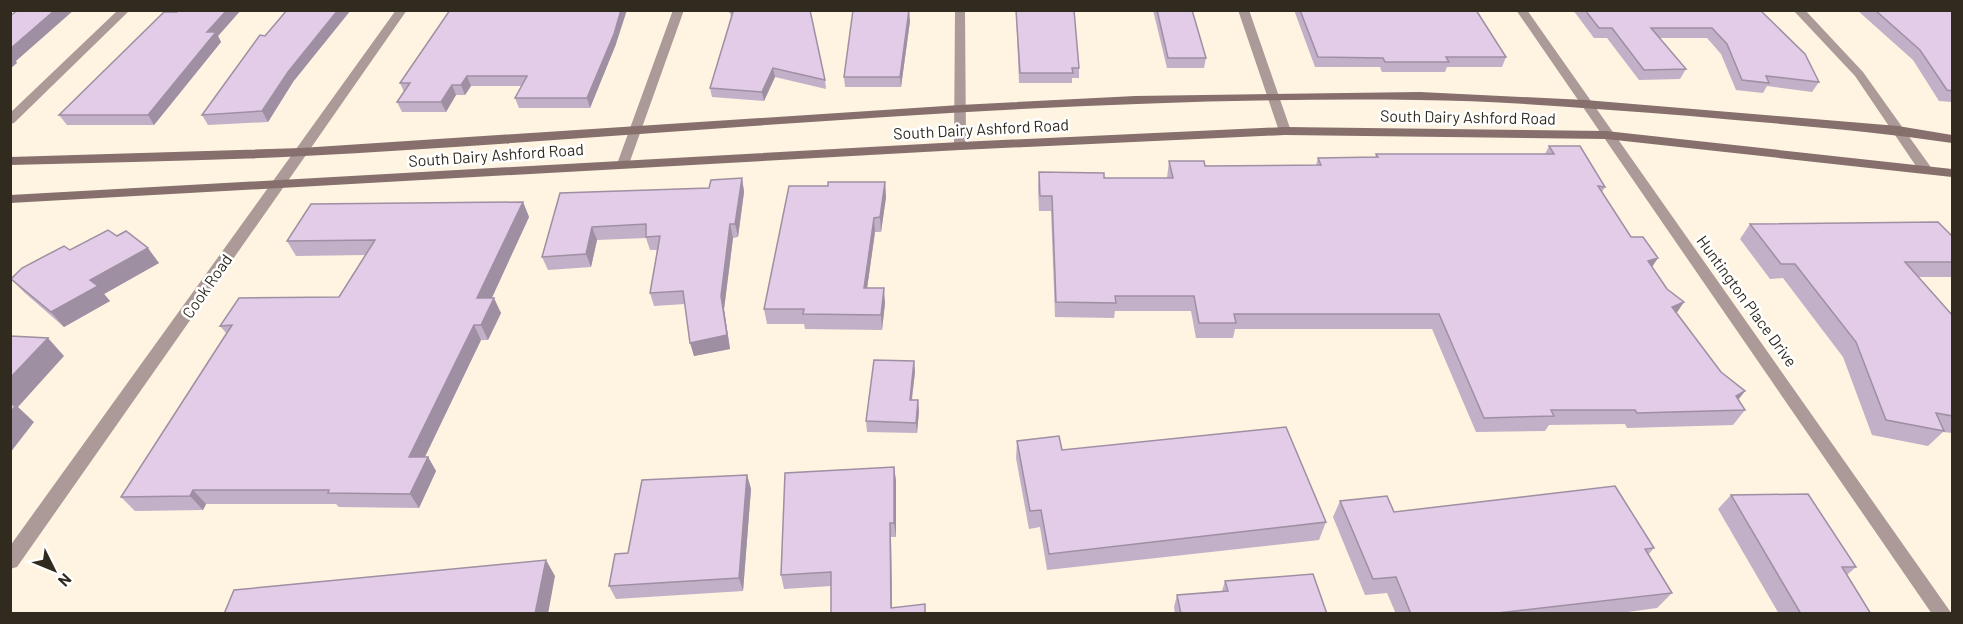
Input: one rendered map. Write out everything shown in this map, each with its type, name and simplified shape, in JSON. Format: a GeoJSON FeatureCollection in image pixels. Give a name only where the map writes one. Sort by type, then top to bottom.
{"type":"FeatureCollection","features":[{"type":"Feature","properties":{"kind":"main road","name":"South Dairy Ashford Road"},"geometry":{"type":"LineString","coordinates":[[10,161],[301,152],[636,128],[781,122],[960,109],[1135,100],[1274,97],[1420,96],[1585,104],[1898,130],[1953,139]]}},
{"type":"Feature","properties":{"kind":"main road","name":"South Dairy Ashford Road"},"geometry":{"type":"LineString","coordinates":[[10,199],[277,186],[960,146],[1285,131],[1606,135],[1953,173]]}},
{"type":"Feature","properties":{"kind":"street"},"geometry":{"type":"LineString","coordinates":[[10,120],[125,10]]}},
{"type":"Feature","properties":{"kind":"street","name":"Cook Road"},"geometry":{"type":"LineString","coordinates":[[10,561],[402,10]]}},
{"type":"Feature","properties":{"kind":"street"},"geometry":{"type":"LineString","coordinates":[[623,164],[679,10]]}},
{"type":"Feature","properties":{"kind":"street"},"geometry":{"type":"LineString","coordinates":[[960,10],[960,146]]}},
{"type":"Feature","properties":{"kind":"street"},"geometry":{"type":"LineString","coordinates":[[1243,10],[1285,131]]}},
{"type":"Feature","properties":{"kind":"street","name":"Huntington Place Drive"},"geometry":{"type":"LineString","coordinates":[[1521,10],[1606,135],[1850,476],[1943,614]]}},
{"type":"Feature","properties":{"kind":"street"},"geometry":{"type":"LineString","coordinates":[[1798,10],[1858,74],[1924,169]]}},
{"type":"Feature","properties":{"kind":"building"},"geometry":{"type":"Polygon","coordinates":[[[18,10],[55,10],[10,49],[10,16],[18,10]]]}},
{"type":"Feature","properties":{"kind":"building"},"geometry":{"type":"Polygon","coordinates":[[[227,10],[207,32],[216,32],[148,115],[59,115],[164,12],[227,10]]]}},
{"type":"Feature","properties":{"kind":"building"},"geometry":{"type":"Polygon","coordinates":[[[287,10],[338,10],[288,72],[262,111],[202,115],[260,35],[265,36],[287,10]]]}},
{"type":"Feature","properties":{"kind":"building"},"geometry":{"type":"Polygon","coordinates":[[[450,10],[621,10],[614,34],[587,98],[515,98],[527,76],[467,76],[461,85],[452,85],[441,102],[397,102],[410,83],[400,83],[450,10]]]}},
{"type":"Feature","properties":{"kind":"building"},"geometry":{"type":"Polygon","coordinates":[[[730,10],[810,10],[825,80],[773,68],[762,92],[710,88],[733,12],[730,10]]]}},
{"type":"Feature","properties":{"kind":"building"},"geometry":{"type":"Polygon","coordinates":[[[853,10],[909,10],[900,77],[844,77],[853,10]]]}},
{"type":"Feature","properties":{"kind":"building"},"geometry":{"type":"Polygon","coordinates":[[[1016,10],[1074,10],[1079,68],[1072,68],[1073,73],[1020,73],[1016,10]]]}},
{"type":"Feature","properties":{"kind":"building"},"geometry":{"type":"Polygon","coordinates":[[[1157,10],[1192,10],[1206,58],[1168,58],[1157,10]]]}},
{"type":"Feature","properties":{"kind":"building"},"geometry":{"type":"Polygon","coordinates":[[[1300,10],[1476,10],[1506,57],[1446,57],[1449,62],[1385,62],[1383,58],[1318,57],[1300,10]]]}},
{"type":"Feature","properties":{"kind":"building"},"geometry":{"type":"Polygon","coordinates":[[[1585,10],[1760,10],[1805,54],[1819,82],[1766,76],[1769,83],[1742,80],[1727,44],[1712,28],[1651,28],[1686,69],[1644,70],[1612,28],[1599,28],[1585,10]]]}},
{"type":"Feature","properties":{"kind":"building"},"geometry":{"type":"Polygon","coordinates":[[[1875,10],[1953,10],[1953,91],[1947,90],[1920,50],[1875,10]]]}},
{"type":"Feature","properties":{"kind":"building"},"geometry":{"type":"Polygon","coordinates":[[[1549,146],[1580,146],[1605,187],[1598,186],[1631,237],[1643,237],[1658,258],[1648,261],[1667,289],[1684,302],[1672,307],[1721,372],[1745,391],[1736,396],[1745,410],[1637,413],[1635,410],[1551,410],[1554,416],[1484,418],[1439,314],[1234,314],[1236,323],[1199,323],[1194,296],[1115,296],[1116,303],[1056,302],[1052,196],[1040,196],[1039,172],[1104,173],[1104,178],[1173,178],[1169,161],[1204,161],[1205,166],[1321,165],[1318,158],[1378,157],[1376,154],[1554,154],[1549,146]]]}},
{"type":"Feature","properties":{"kind":"building"},"geometry":{"type":"Polygon","coordinates":[[[742,178],[735,224],[730,224],[721,296],[727,335],[690,343],[683,291],[650,293],[660,236],[646,237],[646,224],[592,227],[586,254],[542,257],[560,193],[709,188],[711,180],[742,178]]]}},
{"type":"Feature","properties":{"kind":"building"},"geometry":{"type":"Polygon","coordinates":[[[828,182],[885,182],[880,217],[874,218],[864,288],[884,288],[881,315],[803,314],[804,309],[764,309],[789,186],[828,186],[828,182]]]}},
{"type":"Feature","properties":{"kind":"building"},"geometry":{"type":"Polygon","coordinates":[[[523,202],[477,298],[494,298],[481,325],[474,325],[409,457],[428,457],[410,494],[328,493],[329,490],[193,490],[190,496],[121,497],[232,325],[220,326],[239,298],[339,297],[375,240],[287,241],[311,204],[523,202]]]}},
{"type":"Feature","properties":{"kind":"building"},"geometry":{"type":"Polygon","coordinates":[[[1938,222],[1953,237],[1953,262],[1905,262],[1953,316],[1953,416],[1936,413],[1944,431],[1886,420],[1856,342],[1795,264],[1781,264],[1750,224],[1938,222]]]}},
{"type":"Feature","properties":{"kind":"building"},"geometry":{"type":"Polygon","coordinates":[[[108,230],[117,236],[126,231],[148,248],[90,280],[98,286],[51,312],[11,279],[22,268],[64,246],[70,250],[108,230]]]}},
{"type":"Feature","properties":{"kind":"building"},"geometry":{"type":"Polygon","coordinates":[[[10,336],[48,338],[10,378],[10,336]]]}},
{"type":"Feature","properties":{"kind":"building"},"geometry":{"type":"Polygon","coordinates":[[[874,360],[914,361],[910,400],[918,400],[916,423],[866,421],[874,360]]]}},
{"type":"Feature","properties":{"kind":"building"},"geometry":{"type":"Polygon","coordinates":[[[10,405],[16,405],[10,413],[10,405]]]}},
{"type":"Feature","properties":{"kind":"building"},"geometry":{"type":"Polygon","coordinates":[[[1286,427],[1326,522],[1049,554],[1041,510],[1030,511],[1017,441],[1059,436],[1062,450],[1286,427]]]}},
{"type":"Feature","properties":{"kind":"building"},"geometry":{"type":"Polygon","coordinates":[[[894,467],[894,523],[890,523],[891,608],[925,604],[925,614],[831,614],[831,572],[781,575],[785,473],[894,467]]]}},
{"type":"Feature","properties":{"kind":"building"},"geometry":{"type":"Polygon","coordinates":[[[747,475],[739,578],[609,586],[615,554],[628,553],[642,480],[747,475]]]}},
{"type":"Feature","properties":{"kind":"building"},"geometry":{"type":"Polygon","coordinates":[[[1615,486],[1654,548],[1645,549],[1672,593],[1489,614],[1411,614],[1396,577],[1373,579],[1340,501],[1387,496],[1394,512],[1615,486]]]}},
{"type":"Feature","properties":{"kind":"building"},"geometry":{"type":"Polygon","coordinates":[[[1808,494],[1856,567],[1842,567],[1871,614],[1801,614],[1731,495],[1808,494]]]}},
{"type":"Feature","properties":{"kind":"building"},"geometry":{"type":"Polygon","coordinates":[[[546,560],[535,614],[224,614],[234,590],[546,560]]]}},
{"type":"Feature","properties":{"kind":"building"},"geometry":{"type":"Polygon","coordinates":[[[1313,574],[1327,614],[1181,614],[1177,595],[1228,591],[1225,581],[1313,574]]]}}]}
